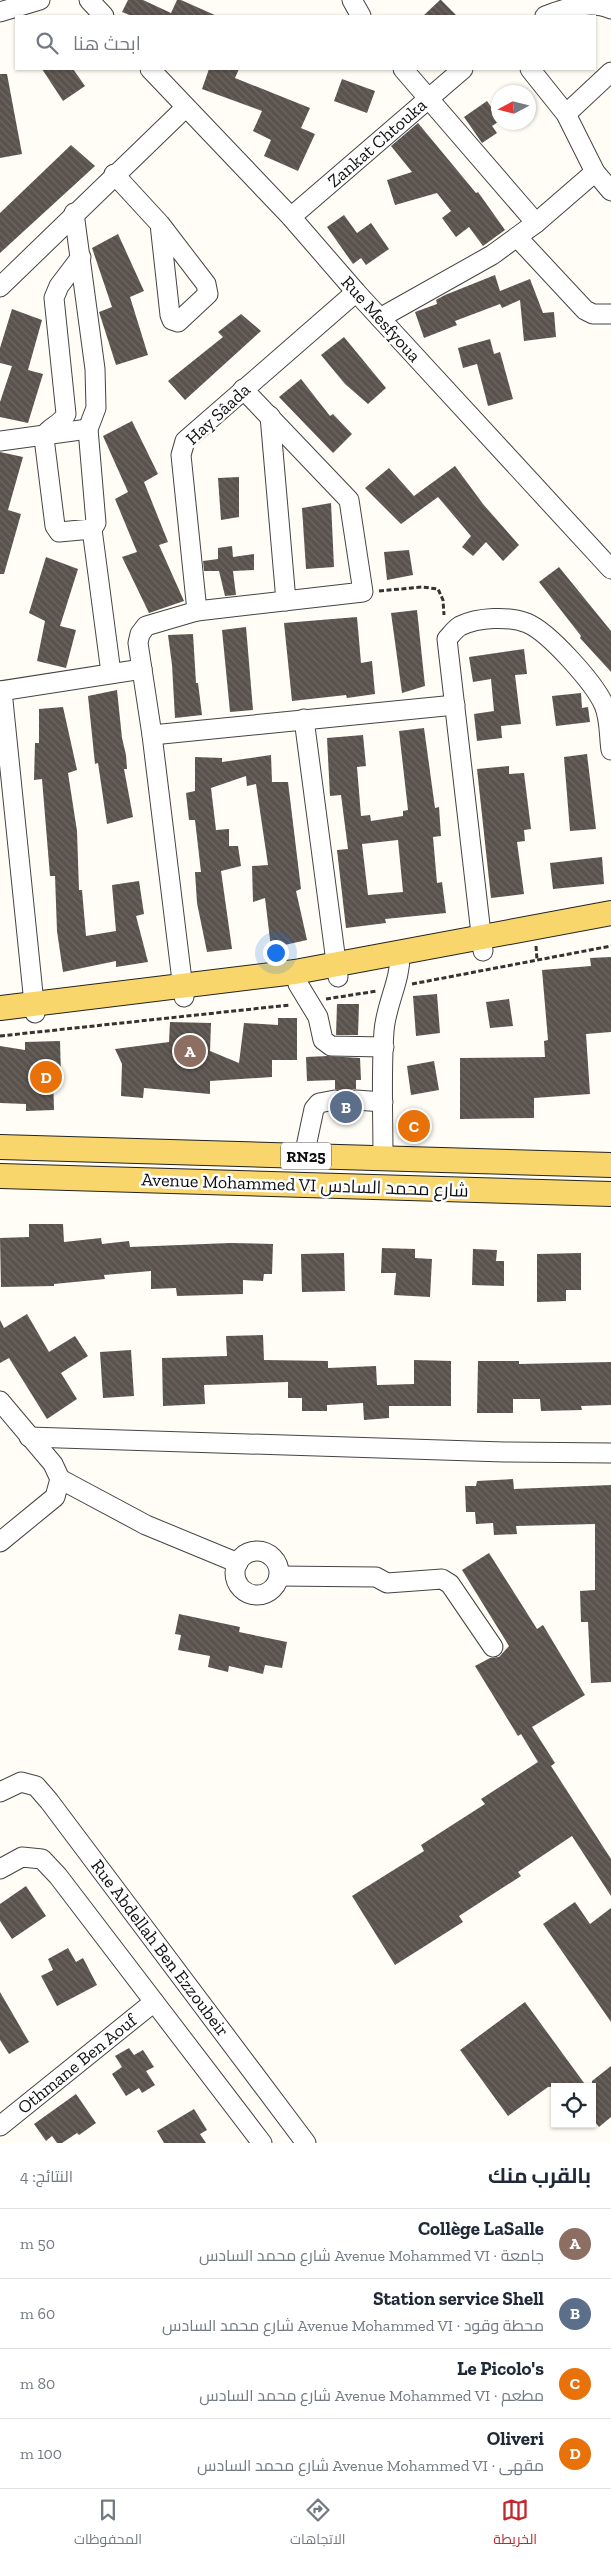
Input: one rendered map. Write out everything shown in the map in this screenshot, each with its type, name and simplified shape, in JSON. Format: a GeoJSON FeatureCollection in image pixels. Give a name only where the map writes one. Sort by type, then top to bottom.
{"type":"FeatureCollection","features":[{"type":"Feature","properties":{"kind":"main road"},"geometry":{"type":"LineString","coordinates":[[483,944],[611,913]]}},
{"type":"Feature","properties":{"kind":"main road"},"geometry":{"type":"LineString","coordinates":[[0,1018],[35,1009],[296,978],[483,944],[611,925]]}},
{"type":"Feature","properties":{"kind":"main road"},"geometry":{"type":"LineString","coordinates":[[0,1008],[35,1009]]}},
{"type":"Feature","properties":{"kind":"main road","name":"Avenue Mohammed VI شارع محمد السادس"},"geometry":{"type":"LineString","coordinates":[[0,1147],[611,1166]]}},
{"type":"Feature","properties":{"kind":"main road","name":"Avenue Mohammed VI شارع محمد السادس"},"geometry":{"type":"LineString","coordinates":[[0,1176],[611,1194]]}},
{"type":"Feature","properties":{"kind":"street"},"geometry":{"type":"LineString","coordinates":[[0,12],[40,0]]}},
{"type":"Feature","properties":{"kind":"street"},"geometry":{"type":"LineString","coordinates":[[90,0],[103,15]]}},
{"type":"Feature","properties":{"kind":"street"},"geometry":{"type":"LineString","coordinates":[[352,0],[361,15]]}},
{"type":"Feature","properties":{"kind":"street"},"geometry":{"type":"LineString","coordinates":[[548,10],[589,2],[598,3],[611,10]]}},
{"type":"Feature","properties":{"kind":"street","name":"Rue Mesfyoua"},"geometry":{"type":"LineString","coordinates":[[151,70],[185,108],[291,217],[356,292],[611,568]]}},
{"type":"Feature","properties":{"kind":"street"},"geometry":{"type":"LineString","coordinates":[[404,70],[536,223]]}},
{"type":"Feature","properties":{"kind":"street","name":"Zankat Chtouka"},"geometry":{"type":"LineString","coordinates":[[291,217],[462,70]]}},
{"type":"Feature","properties":{"kind":"street"},"geometry":{"type":"LineString","coordinates":[[531,70],[566,114],[596,172],[611,191]]}},
{"type":"Feature","properties":{"kind":"street"},"geometry":{"type":"LineString","coordinates":[[566,114],[611,72]]}},
{"type":"Feature","properties":{"kind":"street"},"geometry":{"type":"LineString","coordinates":[[0,286],[114,174],[185,108]]}},
{"type":"Feature","properties":{"kind":"street"},"geometry":{"type":"LineString","coordinates":[[380,318],[492,255],[536,223],[596,172]]}},
{"type":"Feature","properties":{"kind":"street"},"geometry":{"type":"LineString","coordinates":[[114,174],[160,224]]}},
{"type":"Feature","properties":{"kind":"street"},"geometry":{"type":"LineString","coordinates":[[74,214],[96,369],[96,408],[88,428],[96,523],[92,529],[111,673]]}},
{"type":"Feature","properties":{"kind":"street"},"geometry":{"type":"LineString","coordinates":[[517,238],[585,310],[593,314],[611,314]]}},
{"type":"Feature","properties":{"kind":"street"},"geometry":{"type":"LineString","coordinates":[[45,435],[62,421],[66,414],[54,298],[59,286],[80,257]]}},
{"type":"Feature","properties":{"kind":"street","name":"Hay Sâada"},"geometry":{"type":"LineString","coordinates":[[197,612],[181,451],[185,441],[356,292]]}},
{"type":"Feature","properties":{"kind":"street"},"geometry":{"type":"LineString","coordinates":[[184,992],[152,735],[138,643],[140,634],[146,626],[197,612],[363,592],[349,500],[243,389]]}},
{"type":"Feature","properties":{"kind":"street"},"geometry":{"type":"LineString","coordinates":[[270,416],[286,601]]}},
{"type":"Feature","properties":{"kind":"street"},"geometry":{"type":"LineString","coordinates":[[0,441],[88,428]]}},
{"type":"Feature","properties":{"kind":"street"},"geometry":{"type":"LineString","coordinates":[[45,435],[55,526],[60,532],[92,529]]}},
{"type":"Feature","properties":{"kind":"street"},"geometry":{"type":"LineString","coordinates":[[483,944],[447,639],[459,626],[476,621],[513,619],[529,624],[568,658],[594,685],[605,707],[611,750]]}},
{"type":"Feature","properties":{"kind":"street"},"geometry":{"type":"LineString","coordinates":[[35,1009],[1,691],[142,669]]}},
{"type":"Feature","properties":{"kind":"street"},"geometry":{"type":"LineString","coordinates":[[152,735],[455,705]]}},
{"type":"Feature","properties":{"kind":"street"},"geometry":{"type":"LineString","coordinates":[[304,720],[337,971]]}},
{"type":"Feature","properties":{"kind":"street"},"geometry":{"type":"LineString","coordinates":[[383,1158],[386,1016],[400,960]]}},
{"type":"Feature","properties":{"kind":"street"},"geometry":{"type":"LineString","coordinates":[[296,978],[316,1011],[323,1040],[326,1044],[332,1046],[384,1047]]}},
{"type":"Feature","properties":{"kind":"street"},"geometry":{"type":"LineString","coordinates":[[304,1156],[314,1109],[319,1103],[334,1100]]}},
{"type":"Feature","properties":{"kind":"street"},"geometry":{"type":"LineString","coordinates":[[356,1100],[383,1102]]}},
{"type":"Feature","properties":{"kind":"street"},"geometry":{"type":"LineString","coordinates":[[0,1401],[53,1464],[60,1479],[146,1524],[238,1563]]}},
{"type":"Feature","properties":{"kind":"street"},"geometry":{"type":"LineString","coordinates":[[29,1437],[504,1452],[611,1453]]}},
{"type":"Feature","properties":{"kind":"street"},"geometry":{"type":"LineString","coordinates":[[0,1542],[55,1497],[60,1479]]}},
{"type":"Feature","properties":{"kind":"street"},"geometry":{"type":"LineString","coordinates":[[264,1552],[276,1561],[279,1576],[272,1589],[258,1595],[251,1594],[239,1585],[236,1578],[238,1563],[249,1553],[264,1552]]}},
{"type":"Feature","properties":{"kind":"street"},"geometry":{"type":"LineString","coordinates":[[279,1576],[376,1577],[387,1583],[442,1579],[450,1584],[458,1593],[492,1647]]}},
{"type":"Feature","properties":{"kind":"street","name":"Rue Abdellah Ben Ezzoubeir"},"geometry":{"type":"LineString","coordinates":[[0,1792],[21,1782],[36,1786],[43,1794],[306,2143]]}},
{"type":"Feature","properties":{"kind":"street","name":"Rue Abdellah Ben Ezzoubeir"},"geometry":{"type":"LineString","coordinates":[[0,1869],[22,1857],[42,1859],[58,1876],[262,2143]]}},
{"type":"Feature","properties":{"kind":"street","name":"Othmane Ben Aouf"},"geometry":{"type":"LineString","coordinates":[[0,2126],[154,2002]]}},
{"type":"Feature","properties":{"kind":"path"},"geometry":{"type":"LineString","coordinates":[[363,592],[422,587],[438,589],[443,600],[447,639]]}},
{"type":"Feature","properties":{"kind":"building"},"geometry":{"type":"Polygon","coordinates":[[[128,0],[143,0],[171,13],[177,0],[181,0],[215,15],[130,15],[122,12],[128,0]]]}},
{"type":"Feature","properties":{"kind":"building"},"geometry":{"type":"Polygon","coordinates":[[[441,0],[456,15],[424,15],[441,0]]]}},
{"type":"Feature","properties":{"kind":"building"},"geometry":{"type":"Polygon","coordinates":[[[43,70],[74,70],[85,86],[63,101],[43,70]]]}},
{"type":"Feature","properties":{"kind":"building"},"geometry":{"type":"Polygon","coordinates":[[[209,70],[239,70],[235,78],[310,108],[301,128],[315,134],[298,171],[264,156],[271,140],[253,131],[262,111],[202,89],[209,70]]]}},
{"type":"Feature","properties":{"kind":"building"},"geometry":{"type":"Polygon","coordinates":[[[0,74],[7,74],[22,154],[0,158],[0,74]]]}},
{"type":"Feature","properties":{"kind":"building"},"geometry":{"type":"Polygon","coordinates":[[[342,79],[375,91],[367,113],[334,101],[342,79]]]}},
{"type":"Feature","properties":{"kind":"building"},"geometry":{"type":"Polygon","coordinates":[[[487,101],[491,107],[491,130],[495,130],[497,133],[482,143],[464,117],[487,101]]]}},
{"type":"Feature","properties":{"kind":"building"},"geometry":{"type":"Polygon","coordinates":[[[418,123],[476,193],[478,192],[505,230],[483,246],[469,227],[456,237],[442,218],[451,211],[437,193],[395,205],[387,180],[412,172],[391,146],[418,123]]]}},
{"type":"Feature","properties":{"kind":"building"},"geometry":{"type":"Polygon","coordinates":[[[71,145],[95,166],[0,253],[0,213],[71,145]]]}},
{"type":"Feature","properties":{"kind":"building"},"geometry":{"type":"Polygon","coordinates":[[[344,215],[357,233],[371,223],[389,249],[366,265],[361,258],[353,264],[327,227],[344,215]]]}},
{"type":"Feature","properties":{"kind":"building"},"geometry":{"type":"Polygon","coordinates":[[[118,234],[144,291],[130,297],[148,355],[116,365],[99,312],[112,307],[92,248],[118,234]]]}},
{"type":"Feature","properties":{"kind":"building"},"geometry":{"type":"Polygon","coordinates":[[[495,275],[500,291],[530,279],[543,313],[554,312],[556,337],[524,341],[520,300],[502,308],[500,304],[455,321],[457,325],[424,338],[415,312],[437,304],[436,300],[445,295],[495,275]]]}},
{"type":"Feature","properties":{"kind":"building"},"geometry":{"type":"Polygon","coordinates":[[[12,309],[42,320],[28,370],[43,374],[28,423],[0,417],[0,402],[12,366],[0,363],[0,348],[12,309]]]}},
{"type":"Feature","properties":{"kind":"building"},"geometry":{"type":"Polygon","coordinates":[[[241,314],[261,331],[185,400],[168,381],[223,337],[218,332],[241,314]]]}},
{"type":"Feature","properties":{"kind":"building"},"geometry":{"type":"Polygon","coordinates":[[[344,337],[386,388],[368,404],[345,384],[321,355],[344,337]]]}},
{"type":"Feature","properties":{"kind":"building"},"geometry":{"type":"Polygon","coordinates":[[[490,339],[494,354],[500,352],[513,399],[488,406],[477,364],[463,368],[458,348],[490,339]]]}},
{"type":"Feature","properties":{"kind":"building"},"geometry":{"type":"Polygon","coordinates":[[[301,379],[330,416],[333,414],[352,434],[333,453],[279,397],[301,379]]]}},
{"type":"Feature","properties":{"kind":"building"},"geometry":{"type":"Polygon","coordinates":[[[132,421],[158,474],[144,482],[168,542],[159,545],[184,601],[149,613],[122,557],[137,552],[115,499],[128,492],[103,436],[132,421]]]}},
{"type":"Feature","properties":{"kind":"building"},"geometry":{"type":"Polygon","coordinates":[[[0,452],[23,457],[8,510],[21,514],[4,574],[0,574],[0,452]]]}},
{"type":"Feature","properties":{"kind":"building"},"geometry":{"type":"Polygon","coordinates":[[[455,466],[483,504],[519,545],[503,561],[486,542],[473,556],[462,547],[471,536],[438,497],[401,524],[365,488],[389,468],[414,496],[455,466]]]}},
{"type":"Feature","properties":{"kind":"building"},"geometry":{"type":"Polygon","coordinates":[[[239,477],[239,517],[221,520],[218,478],[239,477]]]}},
{"type":"Feature","properties":{"kind":"building"},"geometry":{"type":"Polygon","coordinates":[[[331,503],[334,567],[306,569],[302,508],[331,503]]]}},
{"type":"Feature","properties":{"kind":"building"},"geometry":{"type":"Polygon","coordinates":[[[232,546],[233,557],[254,554],[254,570],[233,571],[236,595],[225,596],[219,571],[204,571],[203,561],[218,559],[218,548],[232,546]]]}},
{"type":"Feature","properties":{"kind":"building"},"geometry":{"type":"Polygon","coordinates":[[[409,550],[413,575],[387,580],[384,552],[409,550]]]}},
{"type":"Feature","properties":{"kind":"building"},"geometry":{"type":"Polygon","coordinates":[[[46,557],[78,569],[60,626],[76,630],[66,668],[37,661],[45,621],[29,613],[46,557]]]}},
{"type":"Feature","properties":{"kind":"building"},"geometry":{"type":"Polygon","coordinates":[[[559,567],[611,631],[611,672],[580,638],[581,636],[539,582],[559,567]]]}},
{"type":"Feature","properties":{"kind":"building"},"geometry":{"type":"Polygon","coordinates":[[[417,610],[425,686],[402,693],[391,613],[417,610]]]}},
{"type":"Feature","properties":{"kind":"building"},"geometry":{"type":"Polygon","coordinates":[[[357,617],[361,663],[372,661],[375,694],[347,698],[346,695],[292,701],[284,623],[357,617]]]}},
{"type":"Feature","properties":{"kind":"building"},"geometry":{"type":"Polygon","coordinates":[[[246,627],[253,710],[230,712],[222,630],[246,627]]]}},
{"type":"Feature","properties":{"kind":"building"},"geometry":{"type":"Polygon","coordinates":[[[193,634],[196,683],[198,683],[202,715],[175,718],[168,635],[193,634]]]}},
{"type":"Feature","properties":{"kind":"building"},"geometry":{"type":"Polygon","coordinates":[[[524,649],[527,674],[515,675],[521,724],[501,726],[502,738],[477,741],[474,714],[494,711],[491,679],[473,682],[469,657],[524,649]]]}},
{"type":"Feature","properties":{"kind":"building"},"geometry":{"type":"Polygon","coordinates":[[[117,690],[122,738],[126,755],[127,769],[124,769],[133,817],[107,824],[98,763],[95,764],[88,696],[117,690]]]}},
{"type":"Feature","properties":{"kind":"building"},"geometry":{"type":"Polygon","coordinates":[[[581,693],[582,708],[588,707],[590,722],[556,726],[552,696],[581,693]]]}},
{"type":"Feature","properties":{"kind":"building"},"geometry":{"type":"Polygon","coordinates":[[[63,707],[77,770],[68,773],[77,831],[79,890],[82,890],[86,936],[116,931],[112,885],[139,881],[144,914],[136,916],[148,962],[116,967],[116,961],[63,972],[57,931],[55,876],[50,876],[42,779],[34,780],[35,743],[39,743],[39,709],[63,707]]]}},
{"type":"Feature","properties":{"kind":"building"},"geometry":{"type":"Polygon","coordinates":[[[424,728],[435,808],[439,807],[441,836],[433,837],[437,883],[442,882],[446,913],[385,919],[386,923],[346,928],[337,850],[348,849],[341,795],[330,796],[327,738],[363,735],[366,766],[357,767],[361,816],[370,815],[371,821],[403,816],[403,811],[408,810],[399,731],[424,728]],[[398,840],[362,844],[368,895],[403,892],[398,840]]]}},
{"type":"Feature","properties":{"kind":"building"},"geometry":{"type":"Polygon","coordinates":[[[587,754],[596,829],[570,831],[564,757],[587,754]]]}},
{"type":"Feature","properties":{"kind":"building"},"geometry":{"type":"Polygon","coordinates":[[[271,755],[272,782],[288,782],[301,889],[296,891],[307,940],[271,948],[265,898],[253,902],[252,866],[268,865],[256,784],[247,786],[246,776],[211,788],[216,830],[229,829],[229,846],[238,846],[241,866],[221,871],[232,949],[207,952],[197,903],[195,872],[201,872],[195,820],[189,820],[186,793],[195,791],[195,757],[222,758],[222,762],[271,755]]]}},
{"type":"Feature","properties":{"kind":"building"},"geometry":{"type":"Polygon","coordinates":[[[509,766],[509,774],[524,773],[531,829],[524,830],[525,841],[517,842],[524,894],[491,898],[477,769],[509,766]]]}},
{"type":"Feature","properties":{"kind":"building"},"geometry":{"type":"Polygon","coordinates":[[[602,857],[604,884],[553,889],[550,863],[602,857]]]}},
{"type":"Feature","properties":{"kind":"building"},"geometry":{"type":"Polygon","coordinates":[[[611,957],[611,1032],[586,1034],[590,1094],[534,1098],[534,1118],[460,1119],[460,1058],[545,1057],[544,1041],[548,1040],[542,970],[591,966],[590,958],[611,957]]]}},
{"type":"Feature","properties":{"kind":"building"},"geometry":{"type":"Polygon","coordinates":[[[437,994],[440,1033],[416,1036],[413,996],[437,994]]]}},
{"type":"Feature","properties":{"kind":"building"},"geometry":{"type":"Polygon","coordinates":[[[509,999],[513,1026],[490,1028],[486,1002],[509,999]]]}},
{"type":"Feature","properties":{"kind":"building"},"geometry":{"type":"Polygon","coordinates":[[[337,1004],[359,1004],[358,1035],[336,1035],[337,1004]]]}},
{"type":"Feature","properties":{"kind":"building"},"geometry":{"type":"Polygon","coordinates":[[[278,1018],[297,1018],[297,1060],[272,1060],[272,1077],[210,1081],[210,1094],[144,1088],[143,1098],[121,1096],[122,1064],[115,1049],[169,1042],[170,1022],[211,1023],[210,1051],[239,1063],[244,1023],[278,1025],[278,1018]]]}},
{"type":"Feature","properties":{"kind":"building"},"geometry":{"type":"Polygon","coordinates":[[[60,1041],[61,1075],[53,1075],[54,1110],[26,1111],[26,1104],[0,1103],[0,1046],[25,1050],[25,1042],[60,1041]]]}},
{"type":"Feature","properties":{"kind":"building"},"geometry":{"type":"Polygon","coordinates":[[[306,1057],[360,1058],[361,1080],[356,1080],[356,1089],[351,1090],[346,1097],[343,1092],[335,1089],[335,1080],[307,1081],[306,1057]]]}},
{"type":"Feature","properties":{"kind":"building"},"geometry":{"type":"Polygon","coordinates":[[[434,1061],[439,1090],[411,1095],[407,1066],[434,1061]]]}},
{"type":"Feature","properties":{"kind":"building"},"geometry":{"type":"Polygon","coordinates":[[[346,1104],[355,1111],[355,1122],[334,1121],[334,1112],[346,1104]]]}},
{"type":"Feature","properties":{"kind":"building"},"geometry":{"type":"Polygon","coordinates":[[[29,1224],[63,1224],[64,1242],[101,1238],[102,1244],[129,1241],[130,1247],[230,1243],[273,1244],[272,1274],[264,1274],[263,1281],[243,1280],[243,1294],[177,1296],[176,1288],[151,1289],[151,1271],[104,1275],[105,1279],[54,1284],[54,1286],[1,1287],[0,1238],[29,1237],[29,1224]]]}},
{"type":"Feature","properties":{"kind":"building"},"geometry":{"type":"Polygon","coordinates":[[[382,1248],[415,1249],[415,1258],[432,1259],[430,1297],[394,1295],[396,1273],[381,1273],[382,1248]]]}},
{"type":"Feature","properties":{"kind":"building"},"geometry":{"type":"Polygon","coordinates":[[[473,1249],[497,1250],[496,1261],[504,1261],[504,1286],[472,1285],[473,1249]]]}},
{"type":"Feature","properties":{"kind":"building"},"geometry":{"type":"Polygon","coordinates":[[[344,1253],[345,1291],[302,1292],[301,1254],[344,1253]]]}},
{"type":"Feature","properties":{"kind":"building"},"geometry":{"type":"Polygon","coordinates":[[[581,1253],[581,1290],[566,1290],[566,1301],[537,1302],[537,1254],[581,1253]]]}},
{"type":"Feature","properties":{"kind":"building"},"geometry":{"type":"Polygon","coordinates":[[[27,1314],[49,1352],[75,1336],[88,1356],[61,1373],[77,1399],[47,1419],[9,1358],[0,1363],[0,1320],[4,1328],[27,1314]]]}},
{"type":"Feature","properties":{"kind":"building"},"geometry":{"type":"Polygon","coordinates":[[[263,1335],[264,1360],[328,1361],[328,1368],[376,1366],[377,1385],[414,1384],[414,1360],[451,1361],[451,1406],[389,1406],[389,1418],[364,1420],[363,1403],[327,1405],[327,1411],[302,1411],[302,1398],[288,1398],[288,1382],[204,1385],[205,1404],[163,1406],[162,1358],[227,1356],[226,1336],[263,1335]]]}},
{"type":"Feature","properties":{"kind":"building"},"geometry":{"type":"Polygon","coordinates":[[[131,1350],[134,1396],[103,1398],[100,1352],[131,1350]]]}},
{"type":"Feature","properties":{"kind":"building"},"geometry":{"type":"Polygon","coordinates":[[[478,1361],[519,1361],[519,1364],[611,1362],[611,1405],[581,1406],[582,1410],[541,1411],[540,1399],[513,1399],[513,1413],[477,1413],[478,1361]]]}},
{"type":"Feature","properties":{"kind":"building"},"geometry":{"type":"Polygon","coordinates":[[[513,1479],[514,1489],[611,1485],[611,1682],[591,1683],[588,1622],[581,1622],[580,1591],[595,1590],[595,1524],[516,1526],[517,1534],[494,1535],[493,1523],[476,1524],[475,1512],[466,1512],[465,1486],[476,1486],[477,1481],[513,1479]]]}},
{"type":"Feature","properties":{"kind":"building"},"geometry":{"type":"Polygon","coordinates":[[[489,1553],[537,1629],[543,1625],[585,1695],[532,1727],[555,1763],[551,1766],[611,1859],[611,1896],[572,1836],[518,1872],[521,1876],[459,1916],[463,1922],[395,1965],[352,1896],[424,1851],[421,1845],[485,1804],[481,1799],[538,1762],[521,1734],[518,1736],[475,1666],[490,1658],[499,1657],[509,1646],[462,1570],[489,1553]]]}},
{"type":"Feature","properties":{"kind":"building"},"geometry":{"type":"Polygon","coordinates":[[[179,1614],[240,1627],[239,1632],[287,1642],[282,1668],[265,1665],[263,1674],[229,1666],[228,1672],[208,1667],[210,1656],[178,1650],[181,1635],[175,1634],[179,1614]]]}},
{"type":"Feature","properties":{"kind":"building"},"geometry":{"type":"Polygon","coordinates":[[[26,1886],[46,1916],[12,1939],[0,1921],[0,1904],[26,1886]]]}},
{"type":"Feature","properties":{"kind":"building"},"geometry":{"type":"Polygon","coordinates":[[[575,1902],[590,1924],[611,1908],[611,2022],[543,1924],[575,1902]]]}},
{"type":"Feature","properties":{"kind":"building"},"geometry":{"type":"Polygon","coordinates":[[[68,1948],[76,1962],[83,1958],[97,1985],[57,2006],[41,1976],[53,1970],[48,1959],[68,1948]]]}},
{"type":"Feature","properties":{"kind":"building"},"geometry":{"type":"Polygon","coordinates":[[[0,1992],[29,2042],[9,2054],[0,2040],[0,1992]]]}},
{"type":"Feature","properties":{"kind":"building"},"geometry":{"type":"Polygon","coordinates":[[[525,2002],[584,2083],[551,2083],[551,2087],[548,2087],[508,2116],[460,2050],[525,2002]]]}},
{"type":"Feature","properties":{"kind":"building"},"geometry":{"type":"Polygon","coordinates":[[[129,2048],[134,2055],[143,2050],[154,2067],[146,2071],[155,2085],[142,2093],[139,2088],[126,2096],[112,2074],[122,2067],[115,2056],[129,2048]]]}},
{"type":"Feature","properties":{"kind":"building"},"geometry":{"type":"Polygon","coordinates":[[[611,2066],[611,2117],[599,2127],[596,2123],[596,2083],[592,2083],[611,2066]]]}},
{"type":"Feature","properties":{"kind":"building"},"geometry":{"type":"Polygon","coordinates":[[[76,2094],[96,2123],[79,2135],[77,2133],[62,2143],[57,2143],[52,2136],[46,2141],[34,2124],[76,2094]]]}},
{"type":"Feature","properties":{"kind":"building"},"geometry":{"type":"Polygon","coordinates":[[[194,2109],[207,2130],[200,2134],[206,2143],[164,2143],[157,2131],[194,2109]]]}},
{"type":"Feature","properties":{"kind":"place","name":"Collège LaSalle"},"geometry":{"type":"Point","coordinates":[190,1051]}},
{"type":"Feature","properties":{"kind":"place","name":"Oliveri"},"geometry":{"type":"Point","coordinates":[46,1077]}},
{"type":"Feature","properties":{"kind":"place","name":"Station service Shell"},"geometry":{"type":"Point","coordinates":[346,1107]}},
{"type":"Feature","properties":{"kind":"place","name":"Le Picolo's"},"geometry":{"type":"Point","coordinates":[414,1126]}}]}
